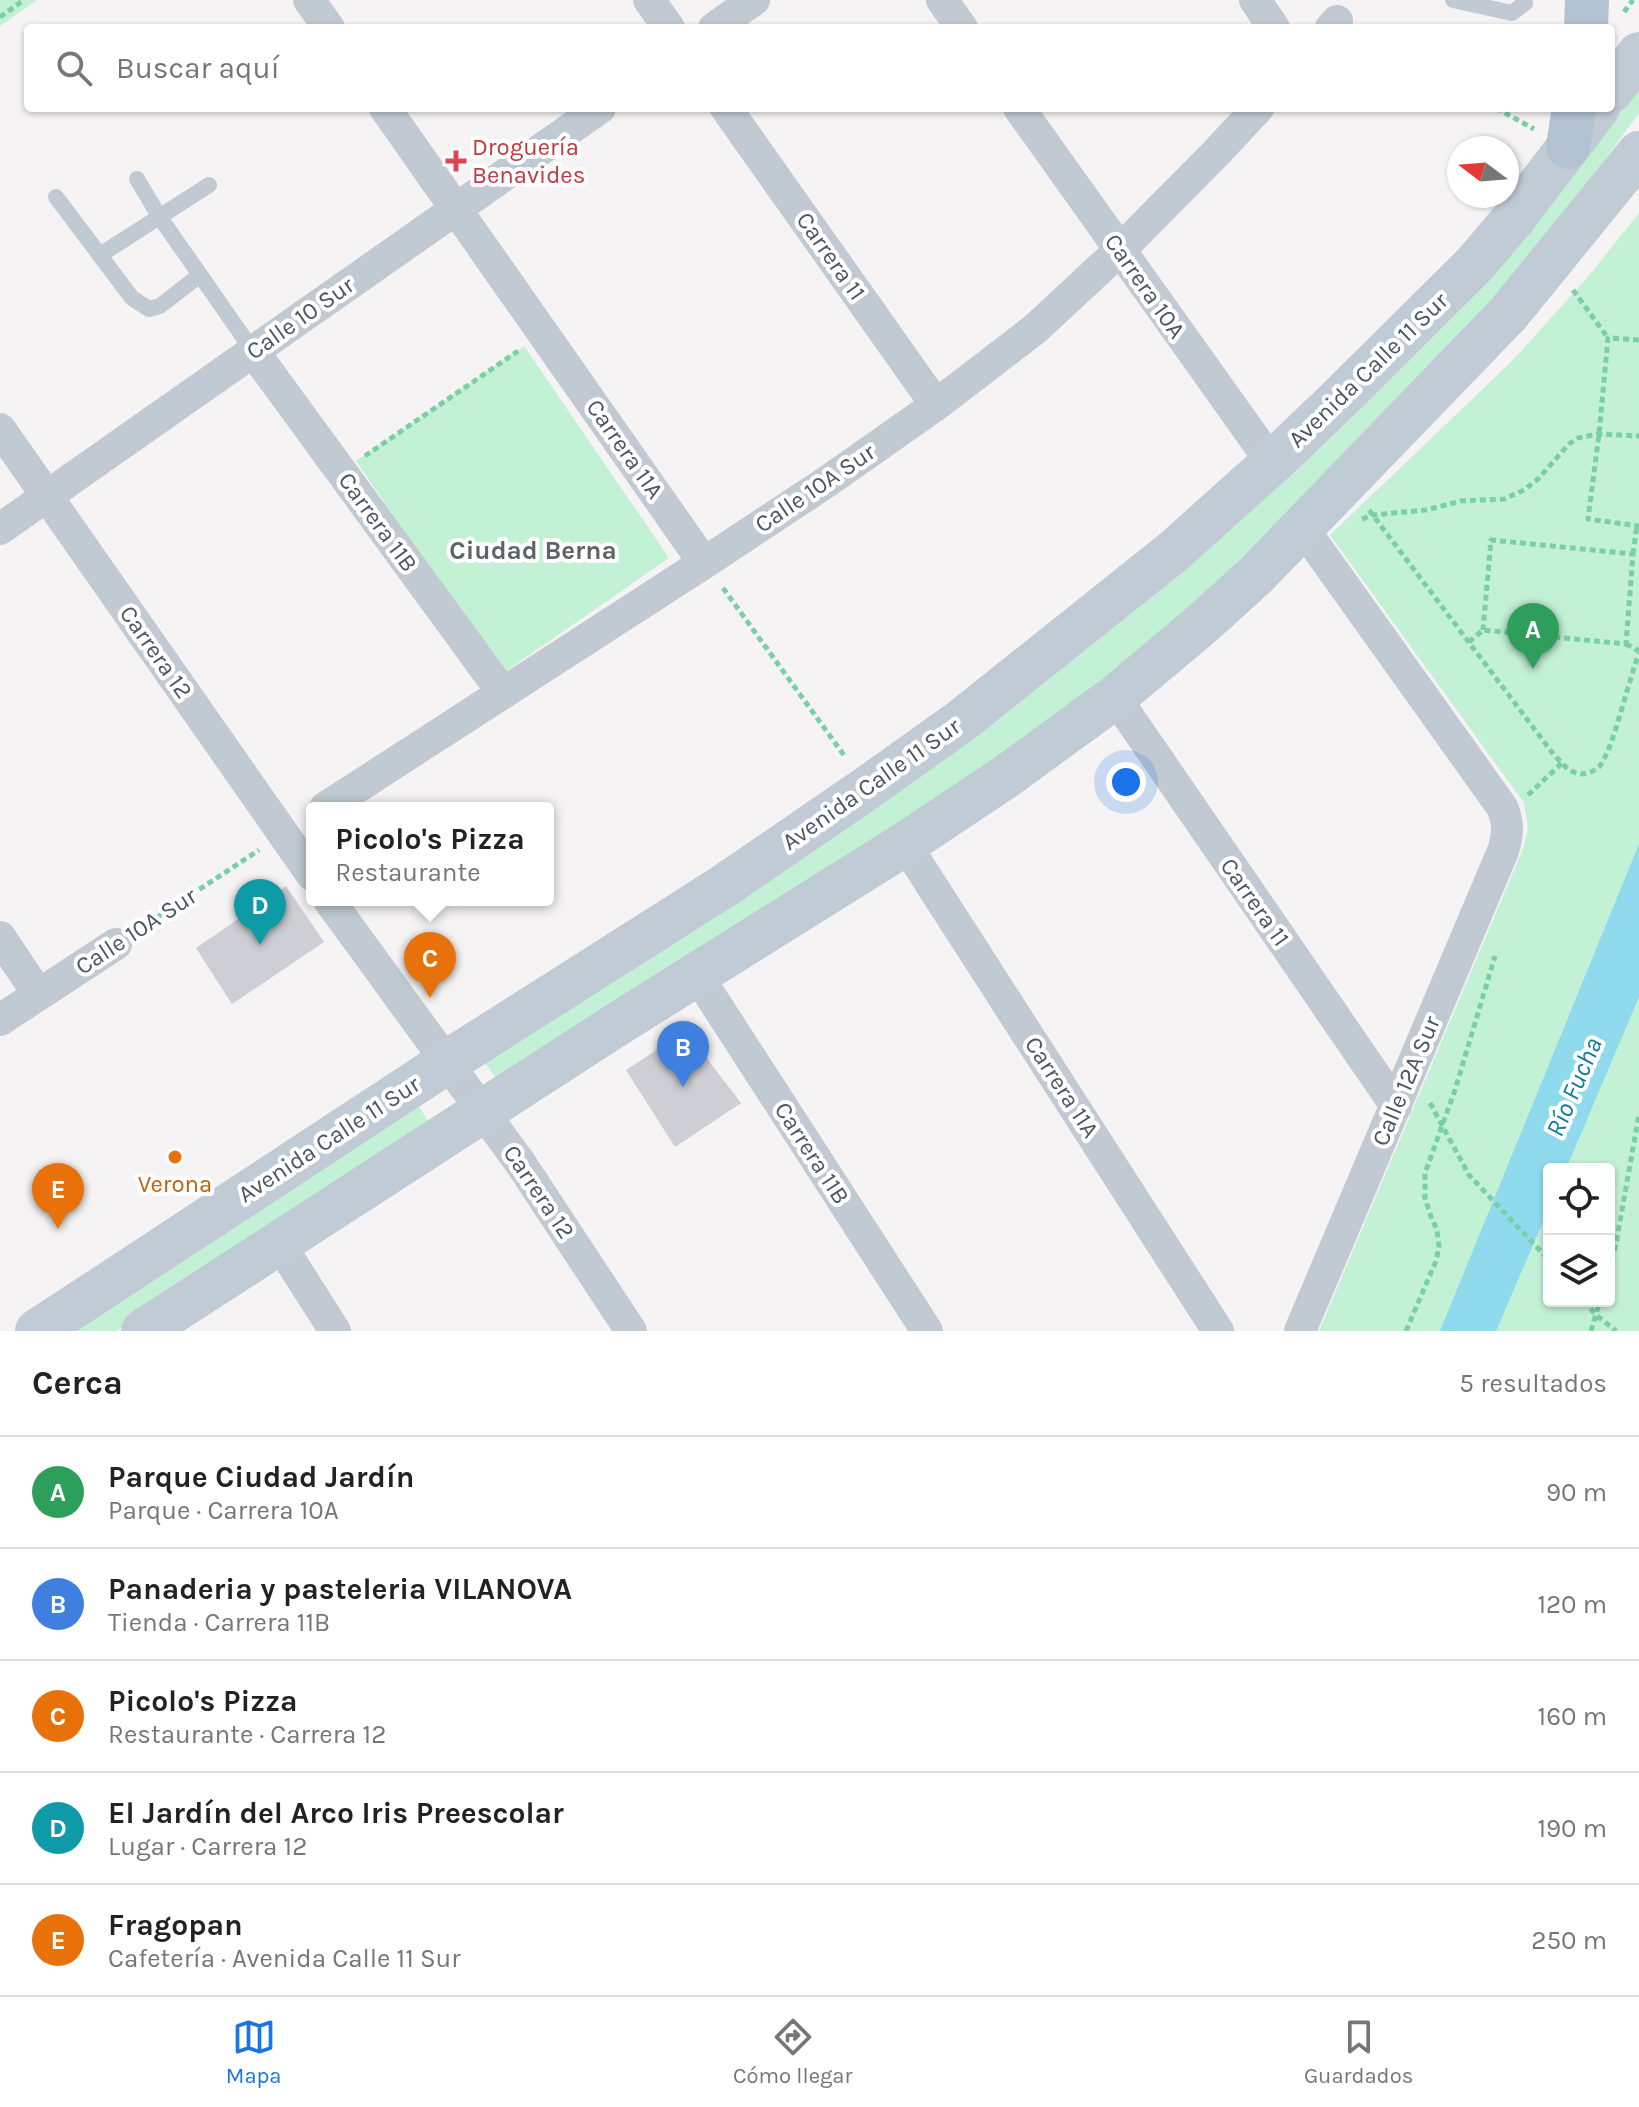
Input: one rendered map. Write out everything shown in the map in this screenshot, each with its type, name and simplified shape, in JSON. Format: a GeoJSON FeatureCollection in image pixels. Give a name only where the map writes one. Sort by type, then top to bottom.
{"type":"FeatureCollection","features":[{"type":"Feature","properties":{"kind":"main road"},"geometry":{"type":"LineString","coordinates":[[1586,24],[1587,0]]}},
{"type":"Feature","properties":{"kind":"main road"},"geometry":{"type":"LineString","coordinates":[[1615,86],[1639,54]]}},
{"type":"Feature","properties":{"kind":"main road","name":"Avenida Calle 11 Sur"},"geometry":{"type":"LineString","coordinates":[[37,1331],[447,1062],[724,886],[961,721],[1174,551],[1272,463],[1475,264],[1514,218],[1571,127],[1592,112]]}},
{"type":"Feature","properties":{"kind":"main road"},"geometry":{"type":"LineString","coordinates":[[143,1331],[905,844],[1004,778],[1115,697],[1256,575],[1508,314],[1639,153]]}},
{"type":"Feature","properties":{"kind":"street"},"geometry":{"type":"LineString","coordinates":[[309,0],[326,24]]}},
{"type":"Feature","properties":{"kind":"street"},"geometry":{"type":"LineString","coordinates":[[649,0],[666,24]]}},
{"type":"Feature","properties":{"kind":"street"},"geometry":{"type":"LineString","coordinates":[[720,24],[754,0]]}},
{"type":"Feature","properties":{"kind":"street"},"geometry":{"type":"LineString","coordinates":[[942,0],[959,24]]}},
{"type":"Feature","properties":{"kind":"street"},"geometry":{"type":"LineString","coordinates":[[1255,0],[1271,24]]}},
{"type":"Feature","properties":{"kind":"street","name":"Carrera 11A"},"geometry":{"type":"LineString","coordinates":[[388,112],[704,563]]}},
{"type":"Feature","properties":{"kind":"street","name":"Calle 10 Sur"},"geometry":{"type":"LineString","coordinates":[[0,529],[594,112]]}},
{"type":"Feature","properties":{"kind":"street","name":"Carrera 11"},"geometry":{"type":"LineString","coordinates":[[729,112],[936,405]]}},
{"type":"Feature","properties":{"kind":"street","name":"Carrera 10A"},"geometry":{"type":"LineString","coordinates":[[1022,112],[1272,463]]}},
{"type":"Feature","properties":{"kind":"street","name":"Calle 10A Sur"},"geometry":{"type":"LineString","coordinates":[[334,802],[704,563],[936,405],[1035,329],[1120,250],[1254,112]]}},
{"type":"Feature","properties":{"kind":"street","name":"Carrera 11B"},"geometry":{"type":"LineString","coordinates":[[253,351],[503,693]]}},
{"type":"Feature","properties":{"kind":"street","name":"Carrera 12"},"geometry":{"type":"LineString","coordinates":[[0,429],[306,866]]}},
{"type":"Feature","properties":{"kind":"street","name":"Calle 12A Sur"},"geometry":{"type":"LineString","coordinates":[[1300,1331],[1503,851],[1508,829],[1502,807],[1302,527]]}},
{"type":"Feature","properties":{"kind":"street","name":"Carrera 11"},"geometry":{"type":"LineString","coordinates":[[1115,697],[1396,1106]]}},
{"type":"Feature","properties":{"kind":"street"},"geometry":{"type":"LineString","coordinates":[[284,835],[306,820]]}},
{"type":"Feature","properties":{"kind":"street","name":"Carrera 11A"},"geometry":{"type":"LineString","coordinates":[[905,844],[1218,1331]]}},
{"type":"Feature","properties":{"kind":"street","name":"Carrera 12"},"geometry":{"type":"LineString","coordinates":[[333,906],[528,1175],[631,1331]]}},
{"type":"Feature","properties":{"kind":"street"},"geometry":{"type":"LineString","coordinates":[[0,937],[38,994]]}},
{"type":"Feature","properties":{"kind":"street","name":"Calle 10A Sur"},"geometry":{"type":"LineString","coordinates":[[0,1020],[116,944]]}},
{"type":"Feature","properties":{"kind":"street","name":"Carrera 11B"},"geometry":{"type":"LineString","coordinates":[[697,975],[927,1331]]}},
{"type":"Feature","properties":{"kind":"street"},"geometry":{"type":"LineString","coordinates":[[279,1243],[335,1331]]}},
{"type":"Feature","properties":{"kind":"lane"},"geometry":{"type":"LineString","coordinates":[[1453,0],[1512,13],[1525,3],[1524,0]]}},
{"type":"Feature","properties":{"kind":"lane"},"geometry":{"type":"LineString","coordinates":[[137,179],[159,216],[253,351]]}},
{"type":"Feature","properties":{"kind":"lane"},"geometry":{"type":"LineString","coordinates":[[100,255],[209,185]]}},
{"type":"Feature","properties":{"kind":"lane"},"geometry":{"type":"LineString","coordinates":[[56,197],[132,298],[149,309],[160,306],[200,275]]}},
{"type":"Feature","properties":{"kind":"path"},"geometry":{"type":"LineString","coordinates":[[0,17],[24,0]]}},
{"type":"Feature","properties":{"kind":"path"},"geometry":{"type":"LineString","coordinates":[[1571,286],[1608,338],[1588,519],[1638,526],[1626,644]]}},
{"type":"Feature","properties":{"kind":"path"},"geometry":{"type":"LineString","coordinates":[[341,472],[543,333]]}},
{"type":"Feature","properties":{"kind":"path"},"geometry":{"type":"LineString","coordinates":[[1608,338],[1639,340]]}},
{"type":"Feature","properties":{"kind":"path"},"geometry":{"type":"LineString","coordinates":[[1355,522],[1373,515],[1426,510],[1461,501],[1504,499],[1538,479],[1578,438],[1599,434],[1639,436]]}},
{"type":"Feature","properties":{"kind":"path"},"geometry":{"type":"LineString","coordinates":[[1347,480],[1562,763],[1571,771],[1581,774],[1599,766],[1608,749],[1639,652],[1626,644],[1483,630]]}},
{"type":"Feature","properties":{"kind":"path"},"geometry":{"type":"LineString","coordinates":[[1469,642],[1483,630],[1491,540],[1633,554]]}},
{"type":"Feature","properties":{"kind":"path"},"geometry":{"type":"LineString","coordinates":[[704,563],[867,788]]}},
{"type":"Feature","properties":{"kind":"path"},"geometry":{"type":"LineString","coordinates":[[1527,796],[1562,763]]}},
{"type":"Feature","properties":{"kind":"path","name":"Calle 10A Sur"},"geometry":{"type":"LineString","coordinates":[[116,944],[284,835]]}},
{"type":"Feature","properties":{"kind":"path"},"geometry":{"type":"LineString","coordinates":[[1412,1069],[1469,1175],[1543,1254]]}},
{"type":"Feature","properties":{"kind":"path"},"geometry":{"type":"LineString","coordinates":[[1615,1248],[1639,1114]]}},
{"type":"Feature","properties":{"kind":"path"},"geometry":{"type":"LineString","coordinates":[[1589,1307],[1616,1331]]}},
{"type":"Feature","properties":{"kind":"path"},"geometry":{"type":"LineString","coordinates":[[1591,1331],[1598,1307]]}},
{"type":"Feature","properties":{"kind":"green space"},"geometry":{"type":"Polygon","coordinates":[[[0,0],[37,0],[0,26],[0,0]]]}},
{"type":"Feature","properties":{"kind":"green space"},"geometry":{"type":"Polygon","coordinates":[[[1639,83],[1639,113],[1604,161],[1573,213],[1302,506],[1092,699],[501,1086],[483,1060],[950,753],[1510,208],[1519,208],[1519,200],[1609,112],[1615,112],[1615,106],[1639,83]]]}},
{"type":"Feature","properties":{"kind":"green space"},"geometry":{"type":"Polygon","coordinates":[[[1639,213],[1639,1331],[1319,1331],[1523,849],[1528,828],[1524,803],[1330,535],[1512,361],[1587,278],[1639,213]]]}},
{"type":"Feature","properties":{"kind":"green space"},"geometry":{"type":"Polygon","coordinates":[[[524,346],[669,558],[502,674],[356,461],[524,346]]]}},
{"type":"Feature","properties":{"kind":"green space"},"geometry":{"type":"Polygon","coordinates":[[[416,1102],[432,1127],[117,1331],[64,1331],[416,1102]]]}},
{"type":"Feature","properties":{"kind":"water","name":"Río Fucha"},"geometry":{"type":"Polygon","coordinates":[[[1639,844],[1639,997],[1569,1163],[1543,1163],[1543,1222],[1496,1331],[1440,1331],[1639,844]]]}},
{"type":"Feature","properties":{"kind":"building"},"geometry":{"type":"Polygon","coordinates":[[[286,886],[324,942],[232,1004],[196,948],[286,886]]]}},
{"type":"Feature","properties":{"kind":"building"},"geometry":{"type":"Polygon","coordinates":[[[686,1031],[741,1103],[675,1147],[626,1070],[686,1031]]]}},
{"type":"Feature","properties":{"kind":"place","name":"Droguería Benavides"},"geometry":{"type":"Point","coordinates":[456,161]}},
{"type":"Feature","properties":{"kind":"place","name":"Parque Ciudad Jardín"},"geometry":{"type":"Point","coordinates":[1533,669]}},
{"type":"Feature","properties":{"kind":"place","name":"El Jardín del Arco Iris Preescolar"},"geometry":{"type":"Point","coordinates":[260,945]}},
{"type":"Feature","properties":{"kind":"place","name":"Picolo's Pizza"},"geometry":{"type":"Point","coordinates":[430,998]}},
{"type":"Feature","properties":{"kind":"place","name":"Panaderia y pasteleria VILANOVA"},"geometry":{"type":"Point","coordinates":[683,1087]}},
{"type":"Feature","properties":{"kind":"place","name":"Verona"},"geometry":{"type":"Point","coordinates":[175,1157]}},
{"type":"Feature","properties":{"kind":"place","name":"Fragopan"},"geometry":{"type":"Point","coordinates":[58,1229]}},
{"type":"Feature","properties":{"kind":"district","name":"Ciudad Berna"},"geometry":{"type":"Point","coordinates":[533,550]}}]}
